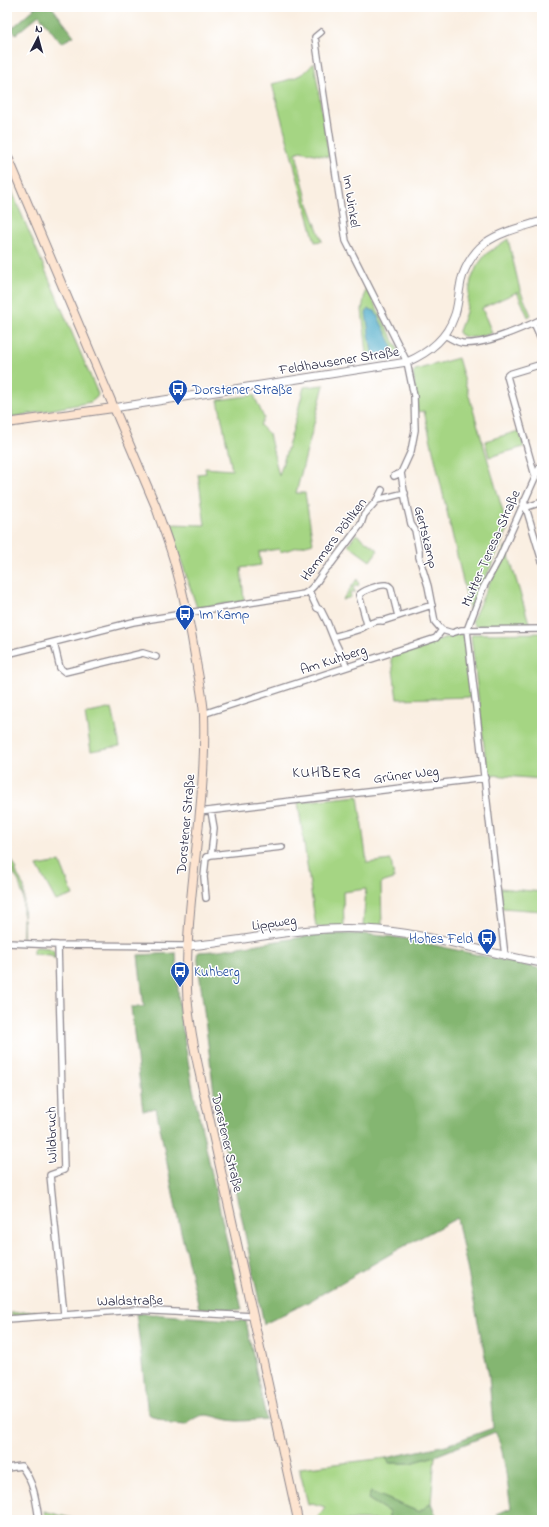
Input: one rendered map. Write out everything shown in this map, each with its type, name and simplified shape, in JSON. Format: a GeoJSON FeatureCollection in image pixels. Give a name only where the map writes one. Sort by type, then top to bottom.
{"type":"FeatureCollection","features":[{"type":"Feature","properties":{"kind":"main road","name":"Dorstener Straße"},"geometry":{"type":"LineString","coordinates":[[7,155],[156,507],[175,563],[187,613],[204,714],[204,758],[188,946],[187,990],[194,1042],[204,1094],[298,1520]]}},
{"type":"Feature","properties":{"kind":"main road","name":"Feldhausener Straße"},"geometry":{"type":"LineString","coordinates":[[7,423],[114,408]]}},
{"type":"Feature","properties":{"kind":"street","name":"Im Winkel"},"geometry":{"type":"LineString","coordinates":[[321,32],[315,37],[346,241],[407,362]]}},
{"type":"Feature","properties":{"kind":"street","name":"Feldhausener Straße"},"geometry":{"type":"LineString","coordinates":[[114,408],[407,362],[428,352],[445,335],[454,318],[461,282],[465,270],[480,247],[501,234],[542,221]]}},
{"type":"Feature","properties":{"kind":"street"},"geometry":{"type":"LineString","coordinates":[[445,335],[462,343],[476,342],[492,339],[542,319]]}},
{"type":"Feature","properties":{"kind":"street"},"geometry":{"type":"LineString","coordinates":[[534,323],[542,341]]}},
{"type":"Feature","properties":{"kind":"street"},"geometry":{"type":"LineString","coordinates":[[394,476],[401,473],[411,450],[415,430],[414,396],[407,362]]}},
{"type":"Feature","properties":{"kind":"street"},"geometry":{"type":"LineString","coordinates":[[536,476],[507,376],[509,374],[542,364]]}},
{"type":"Feature","properties":{"kind":"street","name":"Mutter-Teresa-Straße"},"geometry":{"type":"LineString","coordinates":[[468,630],[483,588],[499,559],[525,504],[542,462]]}},
{"type":"Feature","properties":{"kind":"street","name":"Gertskamp"},"geometry":{"type":"LineString","coordinates":[[401,473],[411,524],[415,530],[420,551],[419,557],[428,586],[435,622],[442,630]]}},
{"type":"Feature","properties":{"kind":"street","name":"Hemmers Pöhlken"},"geometry":{"type":"LineString","coordinates":[[187,613],[309,592],[325,568],[331,564],[361,524],[364,515],[377,500],[382,490]]}},
{"type":"Feature","properties":{"kind":"street","name":"Hemmers Pöhlken"},"geometry":{"type":"LineString","coordinates":[[377,500],[405,493]]}},
{"type":"Feature","properties":{"kind":"street"},"geometry":{"type":"LineString","coordinates":[[542,502],[525,504],[542,561]]}},
{"type":"Feature","properties":{"kind":"street"},"geometry":{"type":"LineString","coordinates":[[367,624],[359,595],[362,592],[384,584],[391,588],[398,616]]}},
{"type":"Feature","properties":{"kind":"street","name":"Hemmers Pöhlken"},"geometry":{"type":"LineString","coordinates":[[309,592],[317,608],[321,610],[347,667]]}},
{"type":"Feature","properties":{"kind":"street"},"geometry":{"type":"LineString","coordinates":[[333,636],[363,627],[367,624],[432,605]]}},
{"type":"Feature","properties":{"kind":"street"},"geometry":{"type":"LineString","coordinates":[[7,654],[133,622],[187,613]]}},
{"type":"Feature","properties":{"kind":"street"},"geometry":{"type":"LineString","coordinates":[[442,630],[452,633],[461,630],[542,629]]}},
{"type":"Feature","properties":{"kind":"street","name":"Am Kuhberg"},"geometry":{"type":"LineString","coordinates":[[204,714],[436,638],[442,630]]}},
{"type":"Feature","properties":{"kind":"street"},"geometry":{"type":"LineString","coordinates":[[468,630],[505,956]]}},
{"type":"Feature","properties":{"kind":"street"},"geometry":{"type":"LineString","coordinates":[[54,643],[60,668],[65,672],[143,653],[156,657]]}},
{"type":"Feature","properties":{"kind":"street","name":"Grüner Weg"},"geometry":{"type":"LineString","coordinates":[[199,812],[485,778]]}},
{"type":"Feature","properties":{"kind":"street"},"geometry":{"type":"LineString","coordinates":[[211,811],[214,828],[212,855]]}},
{"type":"Feature","properties":{"kind":"street"},"geometry":{"type":"LineString","coordinates":[[206,898],[204,877],[206,857],[212,855],[282,847]]}},
{"type":"Feature","properties":{"kind":"street","name":"Lippweg"},"geometry":{"type":"LineString","coordinates":[[7,943],[188,946],[316,929],[364,929],[386,930],[432,937],[505,956],[542,963]]}},
{"type":"Feature","properties":{"kind":"street","name":"Wildbruch"},"geometry":{"type":"LineString","coordinates":[[58,945],[64,1170],[50,1175],[64,1314]]}},
{"type":"Feature","properties":{"kind":"street","name":"Waldstraße"},"geometry":{"type":"LineString","coordinates":[[7,1319],[135,1310],[253,1316]]}},
{"type":"Feature","properties":{"kind":"street"},"geometry":{"type":"LineString","coordinates":[[7,1468],[21,1466],[28,1474],[34,1489],[39,1520]]}},
{"type":"Feature","properties":{"kind":"green space"},"geometry":{"type":"Polygon","coordinates":[[[33,7],[52,7],[74,36],[61,43],[39,15],[16,34],[11,29],[34,9],[33,7]]]}},
{"type":"Feature","properties":{"kind":"green space"},"geometry":{"type":"Polygon","coordinates":[[[314,62],[329,157],[300,151],[296,153],[308,204],[322,241],[315,242],[272,84],[296,77],[306,71],[314,62]]]}},
{"type":"Feature","properties":{"kind":"green space"},"geometry":{"type":"Polygon","coordinates":[[[7,180],[98,394],[97,397],[91,402],[13,417],[7,391],[7,180]]]}},
{"type":"Feature","properties":{"kind":"green space"},"geometry":{"type":"Polygon","coordinates":[[[508,239],[520,290],[531,315],[528,317],[517,292],[482,308],[492,333],[475,337],[463,336],[459,334],[459,331],[466,312],[471,280],[477,266],[486,254],[508,239]]]}},
{"type":"Feature","properties":{"kind":"green space"},"geometry":{"type":"Polygon","coordinates":[[[366,287],[398,349],[394,358],[368,362],[362,310],[366,287]]]}},
{"type":"Feature","properties":{"kind":"green space"},"geometry":{"type":"Polygon","coordinates":[[[458,358],[508,529],[470,612],[424,411],[417,412],[413,373],[415,370],[458,358]]]}},
{"type":"Feature","properties":{"kind":"green space"},"geometry":{"type":"Polygon","coordinates":[[[324,385],[296,493],[305,493],[313,543],[280,552],[279,549],[259,552],[261,565],[241,568],[244,601],[197,608],[169,524],[205,525],[198,474],[206,473],[205,468],[232,470],[218,400],[254,395],[264,418],[260,425],[269,434],[279,476],[304,387],[324,385]]]}},
{"type":"Feature","properties":{"kind":"green space"},"geometry":{"type":"Polygon","coordinates":[[[519,431],[524,447],[489,457],[485,441],[519,431]]]}},
{"type":"Feature","properties":{"kind":"green space"},"geometry":{"type":"Polygon","coordinates":[[[356,534],[378,550],[370,561],[348,545],[356,534]]]}},
{"type":"Feature","properties":{"kind":"green space"},"geometry":{"type":"Polygon","coordinates":[[[506,546],[530,626],[475,626],[472,621],[506,546]]]}},
{"type":"Feature","properties":{"kind":"green space"},"geometry":{"type":"Polygon","coordinates":[[[357,579],[359,585],[353,587],[355,592],[350,593],[351,597],[342,600],[357,579]]]}},
{"type":"Feature","properties":{"kind":"green space"},"geometry":{"type":"Polygon","coordinates":[[[460,633],[466,638],[473,697],[397,699],[391,655],[460,633]]]}},
{"type":"Feature","properties":{"kind":"green space"},"geometry":{"type":"Polygon","coordinates":[[[542,633],[542,779],[491,775],[487,771],[471,636],[474,634],[542,633]]]}},
{"type":"Feature","properties":{"kind":"green space"},"geometry":{"type":"Polygon","coordinates":[[[112,708],[120,746],[91,751],[85,714],[112,708]]]}},
{"type":"Feature","properties":{"kind":"green space"},"geometry":{"type":"Polygon","coordinates":[[[358,796],[367,863],[391,860],[394,879],[381,883],[382,927],[363,926],[366,889],[343,892],[344,926],[316,927],[298,802],[358,796]]]}},
{"type":"Feature","properties":{"kind":"green space"},"geometry":{"type":"Polygon","coordinates":[[[7,851],[24,887],[23,940],[23,897],[19,882],[7,863],[7,851]]]}},
{"type":"Feature","properties":{"kind":"green space"},"geometry":{"type":"Polygon","coordinates":[[[60,862],[73,895],[56,901],[37,866],[60,862]]]}},
{"type":"Feature","properties":{"kind":"green space"},"geometry":{"type":"Polygon","coordinates":[[[500,888],[542,892],[542,911],[502,908],[500,888]]]}},
{"type":"Feature","properties":{"kind":"green space"},"geometry":{"type":"Polygon","coordinates":[[[364,934],[402,938],[542,969],[542,1520],[501,1520],[497,1514],[511,1508],[501,1447],[495,1432],[435,1456],[411,1463],[389,1463],[386,1458],[446,1445],[493,1428],[489,1376],[457,1218],[399,1249],[308,1302],[264,1324],[241,1215],[216,1109],[197,954],[199,952],[316,935],[364,934]]]}},
{"type":"Feature","properties":{"kind":"green space"},"geometry":{"type":"Polygon","coordinates":[[[37,947],[49,948],[54,951],[55,960],[51,955],[33,954],[33,949],[37,947]]]}},
{"type":"Feature","properties":{"kind":"green space"},"geometry":{"type":"Polygon","coordinates":[[[176,953],[179,1008],[192,1084],[242,1310],[199,1308],[179,1223],[156,1108],[143,1111],[131,1007],[144,1007],[138,955],[176,953]]]}},
{"type":"Feature","properties":{"kind":"green space"},"geometry":{"type":"Polygon","coordinates":[[[36,1311],[36,1314],[12,1316],[11,1313],[36,1311]]]}},
{"type":"Feature","properties":{"kind":"green space"},"geometry":{"type":"Polygon","coordinates":[[[136,1313],[246,1321],[266,1419],[237,1421],[205,1415],[193,1419],[186,1425],[171,1424],[148,1414],[136,1313]]]}},
{"type":"Feature","properties":{"kind":"green space"},"geometry":{"type":"Polygon","coordinates":[[[435,1456],[431,1503],[419,1512],[371,1492],[368,1499],[389,1512],[389,1520],[318,1520],[318,1517],[325,1507],[312,1503],[308,1504],[299,1468],[386,1458],[390,1463],[411,1463],[435,1456]]]}},
{"type":"Feature","properties":{"kind":"green space"},"geometry":{"type":"Polygon","coordinates":[[[371,1492],[419,1512],[431,1503],[438,1520],[389,1520],[389,1512],[368,1499],[371,1492]]]}},
{"type":"Feature","properties":{"kind":"green space"},"geometry":{"type":"Polygon","coordinates":[[[44,1511],[78,1520],[46,1520],[44,1511]]]}},
{"type":"Feature","properties":{"kind":"water"},"geometry":{"type":"Polygon","coordinates":[[[368,309],[375,311],[392,345],[390,352],[376,355],[372,353],[366,313],[368,309]]]}},
{"type":"Feature","properties":{"kind":"place","name":"Dorstener Straße"},"geometry":{"type":"Point","coordinates":[178,406]}},
{"type":"Feature","properties":{"kind":"place","name":"Im Kamp"},"geometry":{"type":"Point","coordinates":[185,631]}},
{"type":"Feature","properties":{"kind":"place","name":"Hohes Feld"},"geometry":{"type":"Point","coordinates":[487,955]}},
{"type":"Feature","properties":{"kind":"place","name":"Kuhberg"},"geometry":{"type":"Point","coordinates":[180,988]}},
{"type":"Feature","properties":{"kind":"district","name":"KUHBERG"},"geometry":{"type":"Point","coordinates":[327,772]}}]}
